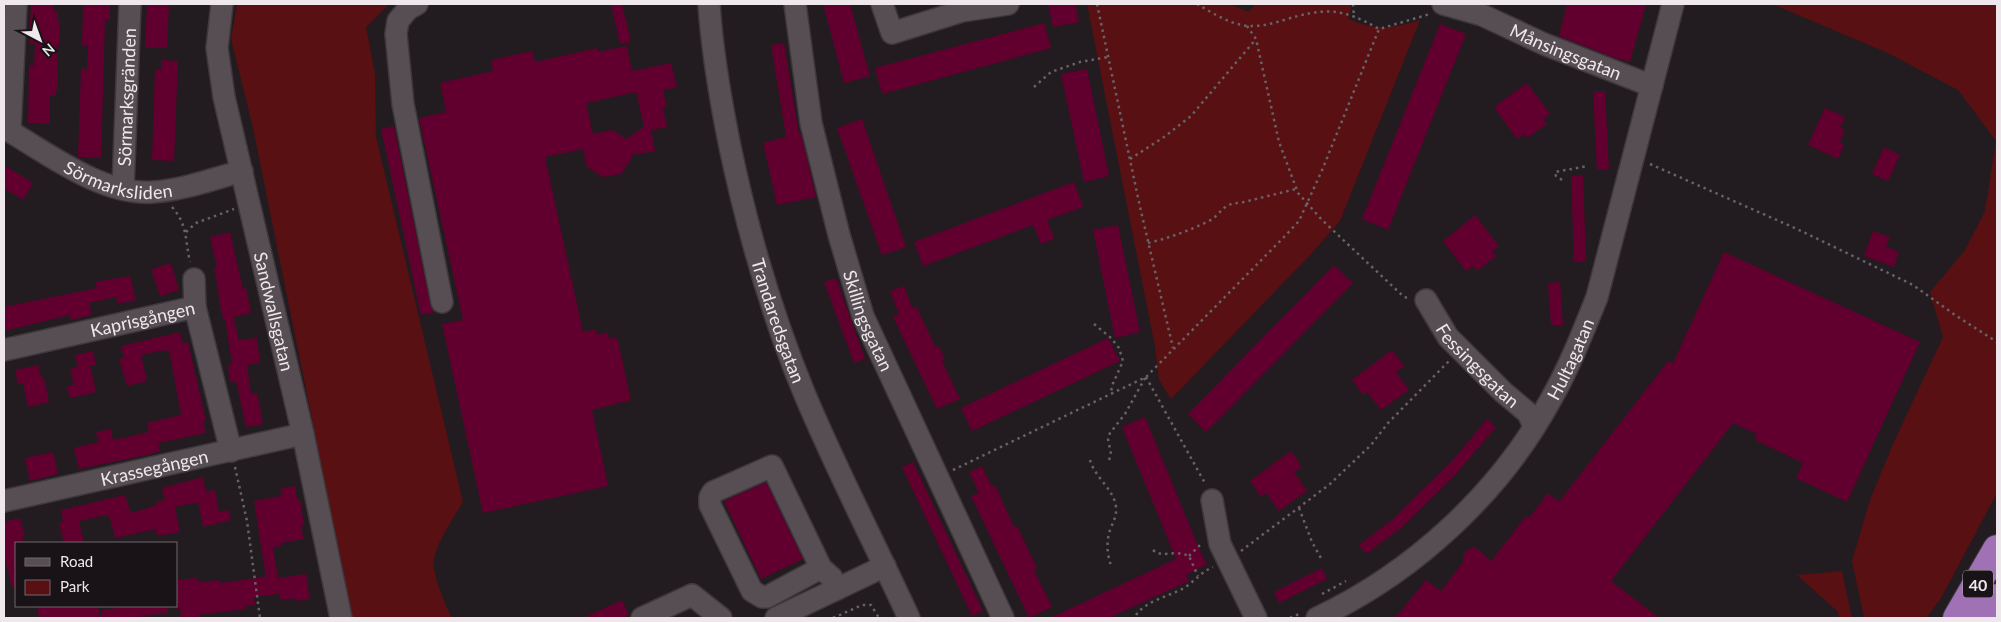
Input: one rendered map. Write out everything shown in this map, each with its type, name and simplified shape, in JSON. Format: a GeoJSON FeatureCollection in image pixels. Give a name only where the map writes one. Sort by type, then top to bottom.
{"type":"FeatureCollection","features":[{"type":"Feature","properties":{"kind":"highway","name":"40"},"geometry":{"type":"LineString","coordinates":[[1957,618],[1997,549]]}},
{"type":"Feature","properties":{"kind":"highway","name":"40"},"geometry":{"type":"LineString","coordinates":[[1986,618],[1997,598]]}},
{"type":"Feature","properties":{"kind":"street"},"geometry":{"type":"LineString","coordinates":[[7,130],[16,4]]}},
{"type":"Feature","properties":{"kind":"street","name":"Sörmarksgränden"},"geometry":{"type":"LineString","coordinates":[[123,189],[130,4]]}},
{"type":"Feature","properties":{"kind":"street","name":"Sandwallsgatan"},"geometry":{"type":"LineString","coordinates":[[222,4],[217,48],[224,97],[303,434],[341,618]]}},
{"type":"Feature","properties":{"kind":"street"},"geometry":{"type":"LineString","coordinates":[[417,4],[408,9],[398,20],[396,34],[403,104],[442,302]]}},
{"type":"Feature","properties":{"kind":"street","name":"Trandaredsgatan"},"geometry":{"type":"LineString","coordinates":[[709,4],[722,107],[736,175],[754,248],[767,290],[806,396],[909,618]]}},
{"type":"Feature","properties":{"kind":"street","name":"Skillingsgatan"},"geometry":{"type":"LineString","coordinates":[[795,4],[811,123],[839,234],[863,316],[1003,618]]}},
{"type":"Feature","properties":{"kind":"street"},"geometry":{"type":"LineString","coordinates":[[882,4],[892,33],[962,11],[1008,4]]}},
{"type":"Feature","properties":{"kind":"street","name":"Hultagatan"},"geometry":{"type":"LineString","coordinates":[[1319,611],[1374,587],[1415,558],[1456,522],[1495,479],[1550,401],[1597,297],[1673,4]]}},
{"type":"Feature","properties":{"kind":"street","name":"Månsingsgatan"},"geometry":{"type":"LineString","coordinates":[[1440,8],[1482,15],[1544,44],[1652,86]]}},
{"type":"Feature","properties":{"kind":"street","name":"Sörmarksliden"},"geometry":{"type":"LineString","coordinates":[[7,130],[80,173],[101,183],[123,189],[151,192],[180,188],[242,171]]}},
{"type":"Feature","properties":{"kind":"street"},"geometry":{"type":"LineString","coordinates":[[194,280],[195,306]]}},
{"type":"Feature","properties":{"kind":"street","name":"Fessingsgatan"},"geometry":{"type":"LineString","coordinates":[[1426,300],[1448,337],[1503,392],[1528,413],[1534,426]]}},
{"type":"Feature","properties":{"kind":"street","name":"Kaprisgången"},"geometry":{"type":"LineString","coordinates":[[4,350],[195,306],[230,451]]}},
{"type":"Feature","properties":{"kind":"street","name":"Krassegången"},"geometry":{"type":"LineString","coordinates":[[4,501],[303,434]]}},
{"type":"Feature","properties":{"kind":"street"},"geometry":{"type":"LineString","coordinates":[[820,568],[767,597],[762,597],[752,591],[710,505],[710,497],[714,492],[772,466],[820,568],[832,578],[837,589]]}},
{"type":"Feature","properties":{"kind":"street"},"geometry":{"type":"LineString","coordinates":[[1212,500],[1220,544],[1256,618]]}},
{"type":"Feature","properties":{"kind":"street"},"geometry":{"type":"LineString","coordinates":[[776,618],[885,566]]}},
{"type":"Feature","properties":{"kind":"street"},"geometry":{"type":"LineString","coordinates":[[642,618],[692,596],[721,618]]}},
{"type":"Feature","properties":{"kind":"path"},"geometry":{"type":"LineString","coordinates":[[1097,4],[1148,244],[1173,348]]}},
{"type":"Feature","properties":{"kind":"path"},"geometry":{"type":"LineString","coordinates":[[1198,4],[1226,20],[1248,26],[1272,24],[1308,12],[1325,10],[1354,16],[1379,29],[1440,8]]}},
{"type":"Feature","properties":{"kind":"path"},"geometry":{"type":"LineString","coordinates":[[1353,4],[1354,16]]}},
{"type":"Feature","properties":{"kind":"path"},"geometry":{"type":"LineString","coordinates":[[1248,26],[1256,39],[1275,125],[1284,156],[1296,188],[1306,204],[1404,297],[1426,300]]}},
{"type":"Feature","properties":{"kind":"path"},"geometry":{"type":"LineString","coordinates":[[1109,460],[1111,454],[1108,439],[1110,433],[1126,414],[1146,377],[1299,221],[1379,29]]}},
{"type":"Feature","properties":{"kind":"path"},"geometry":{"type":"LineString","coordinates":[[1130,159],[1164,138],[1191,116],[1256,39]]}},
{"type":"Feature","properties":{"kind":"path"},"geometry":{"type":"LineString","coordinates":[[1034,87],[1051,72],[1080,62],[1108,57]]}},
{"type":"Feature","properties":{"kind":"path"},"geometry":{"type":"LineString","coordinates":[[1637,145],[1646,148],[1646,162],[1789,225],[1914,285],[1997,342]]}},
{"type":"Feature","properties":{"kind":"path"},"geometry":{"type":"LineString","coordinates":[[1562,180],[1556,176],[1555,172],[1588,166]]}},
{"type":"Feature","properties":{"kind":"path"},"geometry":{"type":"LineString","coordinates":[[1148,244],[1175,236],[1210,220],[1225,206],[1232,203],[1240,204],[1296,188]]}},
{"type":"Feature","properties":{"kind":"path"},"geometry":{"type":"LineString","coordinates":[[158,191],[175,211],[186,232],[186,245],[194,280]]}},
{"type":"Feature","properties":{"kind":"path"},"geometry":{"type":"LineString","coordinates":[[186,232],[196,223],[250,204]]}},
{"type":"Feature","properties":{"kind":"path"},"geometry":{"type":"LineString","coordinates":[[1094,324],[1111,338],[1119,348],[1123,361],[1111,388],[1113,393]]}},
{"type":"Feature","properties":{"kind":"path"},"geometry":{"type":"LineString","coordinates":[[1136,615],[1141,607],[1184,588],[1198,576],[1228,560],[1330,484],[1371,445],[1388,423],[1460,350]]}},
{"type":"Feature","properties":{"kind":"path"},"geometry":{"type":"LineString","coordinates":[[939,478],[1146,377]]}},
{"type":"Feature","properties":{"kind":"path"},"geometry":{"type":"LineString","coordinates":[[1146,377],[1198,469],[1212,500]]}},
{"type":"Feature","properties":{"kind":"path"},"geometry":{"type":"LineString","coordinates":[[230,451],[247,521],[260,618]]}},
{"type":"Feature","properties":{"kind":"path"},"geometry":{"type":"LineString","coordinates":[[1090,460],[1095,474],[1112,494],[1115,502],[1116,510],[1110,530],[1108,549],[1112,568]]}},
{"type":"Feature","properties":{"kind":"path"},"geometry":{"type":"LineString","coordinates":[[1299,508],[1312,542],[1322,560]]}},
{"type":"Feature","properties":{"kind":"path"},"geometry":{"type":"LineString","coordinates":[[1153,550],[1160,555],[1180,552],[1189,556],[1198,576]]}},
{"type":"Feature","properties":{"kind":"path"},"geometry":{"type":"LineString","coordinates":[[1290,618],[1319,611],[1328,590],[1350,580]]}},
{"type":"Feature","properties":{"kind":"path"},"geometry":{"type":"LineString","coordinates":[[833,618],[862,605],[871,606],[879,618]]}},
{"type":"Feature","properties":{"kind":"green space"},"geometry":{"type":"Polygon","coordinates":[[[237,4],[389,4],[366,27],[375,74],[376,137],[463,502],[443,536],[434,558],[437,580],[452,618],[350,618],[253,128],[231,39],[237,4]]]}},
{"type":"Feature","properties":{"kind":"green space"},"geometry":{"type":"Polygon","coordinates":[[[1087,4],[1230,4],[1249,12],[1255,4],[1349,4],[1351,8],[1348,19],[1358,23],[1376,27],[1392,27],[1420,20],[1340,221],[1312,253],[1171,399],[1159,380],[1155,347],[1087,4]]]}},
{"type":"Feature","properties":{"kind":"green space"},"geometry":{"type":"Polygon","coordinates":[[[1772,4],[1997,4],[1997,493],[1941,598],[1926,618],[1864,618],[1852,561],[1870,500],[1893,444],[1943,337],[1930,292],[1965,250],[1985,211],[1996,141],[1958,90],[1888,53],[1772,4]]]}},
{"type":"Feature","properties":{"kind":"green space"},"geometry":{"type":"Polygon","coordinates":[[[1842,571],[1852,618],[1839,618],[1838,612],[1797,575],[1842,571]]]}},
{"type":"Feature","properties":{"kind":"building"},"geometry":{"type":"Polygon","coordinates":[[[31,4],[53,4],[53,11],[58,11],[58,21],[60,21],[59,45],[57,45],[58,91],[56,90],[56,96],[50,96],[50,124],[28,123],[29,66],[34,66],[35,44],[29,44],[31,4]]]}},
{"type":"Feature","properties":{"kind":"building"},"geometry":{"type":"Polygon","coordinates":[[[83,4],[110,4],[110,19],[105,19],[101,158],[78,157],[81,68],[87,69],[88,45],[82,45],[83,4]]]}},
{"type":"Feature","properties":{"kind":"building"},"geometry":{"type":"Polygon","coordinates":[[[147,4],[169,4],[167,48],[145,48],[147,4]]]}},
{"type":"Feature","properties":{"kind":"building"},"geometry":{"type":"Polygon","coordinates":[[[611,4],[622,4],[631,42],[620,44],[611,4]]]}},
{"type":"Feature","properties":{"kind":"building"},"geometry":{"type":"Polygon","coordinates":[[[823,4],[850,4],[870,76],[844,83],[823,4]]]}},
{"type":"Feature","properties":{"kind":"building"},"geometry":{"type":"Polygon","coordinates":[[[1048,4],[1075,4],[1079,22],[1053,27],[1048,4]]]}},
{"type":"Feature","properties":{"kind":"building"},"geometry":{"type":"Polygon","coordinates":[[[1567,4],[1646,4],[1630,62],[1559,36],[1567,4]]]}},
{"type":"Feature","properties":{"kind":"building"},"geometry":{"type":"Polygon","coordinates":[[[1044,23],[1051,48],[882,94],[875,68],[1044,23]]]}},
{"type":"Feature","properties":{"kind":"building"},"geometry":{"type":"Polygon","coordinates":[[[1440,24],[1466,34],[1388,230],[1362,219],[1440,24]]]}},
{"type":"Feature","properties":{"kind":"building"},"geometry":{"type":"Polygon","coordinates":[[[784,43],[799,134],[801,134],[816,197],[777,205],[763,143],[786,137],[771,45],[784,43]]]}},
{"type":"Feature","properties":{"kind":"building"},"geometry":{"type":"Polygon","coordinates":[[[627,46],[632,71],[671,63],[677,87],[663,90],[667,106],[663,107],[667,127],[651,130],[655,151],[631,155],[632,158],[621,174],[603,177],[587,167],[583,149],[545,157],[583,332],[596,329],[597,335],[608,332],[609,339],[617,337],[631,400],[592,410],[608,486],[483,513],[442,324],[463,320],[419,118],[446,112],[440,83],[493,71],[491,60],[532,51],[535,62],[597,48],[598,52],[627,46]],[[636,92],[586,103],[593,134],[612,130],[626,139],[644,127],[636,92]]]}},
{"type":"Feature","properties":{"kind":"building"},"geometry":{"type":"Polygon","coordinates":[[[161,60],[178,61],[174,161],[152,160],[155,70],[161,70],[161,60]]]}},
{"type":"Feature","properties":{"kind":"building"},"geometry":{"type":"Polygon","coordinates":[[[1087,69],[1109,176],[1084,182],[1061,74],[1087,69]]]}},
{"type":"Feature","properties":{"kind":"building"},"geometry":{"type":"Polygon","coordinates":[[[1527,83],[1550,114],[1543,119],[1547,124],[1527,138],[1524,134],[1517,139],[1494,107],[1527,83]]]}},
{"type":"Feature","properties":{"kind":"building"},"geometry":{"type":"Polygon","coordinates":[[[1593,91],[1605,91],[1609,170],[1597,170],[1593,91]]]}},
{"type":"Feature","properties":{"kind":"building"},"geometry":{"type":"Polygon","coordinates":[[[1825,108],[1845,117],[1840,128],[1845,129],[1840,142],[1844,145],[1838,159],[1808,145],[1825,108]]]}},
{"type":"Feature","properties":{"kind":"building"},"geometry":{"type":"Polygon","coordinates":[[[862,119],[906,247],[882,255],[837,128],[862,119]]]}},
{"type":"Feature","properties":{"kind":"building"},"geometry":{"type":"Polygon","coordinates":[[[394,126],[430,304],[435,312],[421,315],[381,129],[394,126]]]}},
{"type":"Feature","properties":{"kind":"building"},"geometry":{"type":"Polygon","coordinates":[[[1884,147],[1900,155],[1888,181],[1872,174],[1884,147]]]}},
{"type":"Feature","properties":{"kind":"building"},"geometry":{"type":"Polygon","coordinates":[[[4,165],[33,183],[23,200],[4,188],[4,165]]]}},
{"type":"Feature","properties":{"kind":"building"},"geometry":{"type":"Polygon","coordinates":[[[1583,175],[1586,262],[1574,262],[1571,176],[1583,175]]]}},
{"type":"Feature","properties":{"kind":"building"},"geometry":{"type":"Polygon","coordinates":[[[1074,182],[1083,207],[1047,220],[1054,239],[1041,244],[1033,225],[923,266],[914,242],[1074,182]]]}},
{"type":"Feature","properties":{"kind":"building"},"geometry":{"type":"Polygon","coordinates":[[[1475,215],[1499,246],[1492,251],[1496,256],[1477,271],[1473,266],[1466,271],[1443,241],[1475,215]]]}},
{"type":"Feature","properties":{"kind":"building"},"geometry":{"type":"Polygon","coordinates":[[[1118,225],[1140,332],[1115,338],[1093,230],[1118,225]]]}},
{"type":"Feature","properties":{"kind":"building"},"geometry":{"type":"Polygon","coordinates":[[[1873,231],[1890,237],[1886,247],[1899,252],[1894,267],[1864,256],[1873,231]]]}},
{"type":"Feature","properties":{"kind":"building"},"geometry":{"type":"Polygon","coordinates":[[[230,232],[243,289],[246,288],[251,313],[233,317],[239,340],[257,338],[260,363],[247,365],[251,394],[257,393],[263,424],[246,427],[236,381],[230,382],[228,365],[232,364],[225,319],[223,319],[218,294],[214,269],[217,268],[210,237],[230,232]]]}},
{"type":"Feature","properties":{"kind":"building"},"geometry":{"type":"Polygon","coordinates":[[[1724,252],[1920,342],[1847,502],[1796,478],[1803,463],[1755,440],[1757,434],[1733,423],[1611,581],[1659,618],[1395,618],[1426,580],[1441,591],[1463,562],[1463,556],[1467,550],[1474,547],[1491,561],[1526,516],[1529,518],[1548,493],[1559,502],[1668,361],[1673,363],[1724,252]]]}},
{"type":"Feature","properties":{"kind":"building"},"geometry":{"type":"Polygon","coordinates":[[[171,263],[179,290],[160,296],[151,269],[171,263]]]}},
{"type":"Feature","properties":{"kind":"building"},"geometry":{"type":"Polygon","coordinates":[[[1334,265],[1353,283],[1206,432],[1188,414],[1334,265]]]}},
{"type":"Feature","properties":{"kind":"building"},"geometry":{"type":"Polygon","coordinates":[[[130,276],[136,300],[118,304],[116,297],[89,303],[92,315],[71,320],[70,315],[4,331],[4,307],[97,288],[95,282],[130,276]]]}},
{"type":"Feature","properties":{"kind":"building"},"geometry":{"type":"Polygon","coordinates":[[[836,278],[865,359],[854,363],[824,282],[836,278]]]}},
{"type":"Feature","properties":{"kind":"building"},"geometry":{"type":"Polygon","coordinates":[[[1560,282],[1563,325],[1551,325],[1548,283],[1560,282]]]}},
{"type":"Feature","properties":{"kind":"building"},"geometry":{"type":"Polygon","coordinates":[[[904,286],[912,308],[916,306],[936,348],[939,346],[945,359],[942,361],[960,399],[937,409],[893,317],[899,314],[890,291],[904,286]]]}},
{"type":"Feature","properties":{"kind":"building"},"geometry":{"type":"Polygon","coordinates":[[[180,332],[182,343],[188,342],[206,421],[203,422],[206,433],[158,443],[160,451],[151,454],[79,469],[74,448],[99,442],[96,432],[111,429],[113,440],[149,432],[147,423],[181,415],[169,350],[141,355],[147,381],[127,386],[119,359],[124,358],[121,346],[180,332]]]}},
{"type":"Feature","properties":{"kind":"building"},"geometry":{"type":"Polygon","coordinates":[[[1108,338],[1120,361],[972,431],[961,408],[1108,338]]]}},
{"type":"Feature","properties":{"kind":"building"},"geometry":{"type":"Polygon","coordinates":[[[1392,350],[1404,366],[1396,372],[1409,390],[1381,410],[1367,392],[1363,395],[1352,380],[1392,350]]]}},
{"type":"Feature","properties":{"kind":"building"},"geometry":{"type":"Polygon","coordinates":[[[93,351],[96,365],[90,366],[96,392],[70,398],[67,386],[74,385],[70,369],[78,367],[75,355],[93,351]]]}},
{"type":"Feature","properties":{"kind":"building"},"geometry":{"type":"Polygon","coordinates":[[[38,365],[41,377],[43,377],[45,382],[49,402],[28,407],[23,383],[18,384],[15,370],[38,365]]]}},
{"type":"Feature","properties":{"kind":"building"},"geometry":{"type":"Polygon","coordinates":[[[1145,417],[1207,564],[1186,575],[1189,581],[1109,618],[1050,618],[1176,559],[1122,427],[1145,417]]]}},
{"type":"Feature","properties":{"kind":"building"},"geometry":{"type":"Polygon","coordinates":[[[1487,419],[1496,427],[1455,475],[1401,528],[1366,554],[1359,545],[1393,519],[1453,460],[1487,419]]]}},
{"type":"Feature","properties":{"kind":"building"},"geometry":{"type":"Polygon","coordinates":[[[1291,451],[1302,467],[1294,472],[1307,491],[1279,511],[1266,493],[1261,497],[1250,481],[1291,451]]]}},
{"type":"Feature","properties":{"kind":"building"},"geometry":{"type":"Polygon","coordinates":[[[53,452],[58,474],[30,481],[25,458],[53,452]]]}},
{"type":"Feature","properties":{"kind":"building"},"geometry":{"type":"Polygon","coordinates":[[[913,462],[983,611],[972,616],[902,467],[913,462]]]}},
{"type":"Feature","properties":{"kind":"building"},"geometry":{"type":"Polygon","coordinates":[[[982,466],[992,487],[995,485],[1014,527],[1017,526],[1037,568],[1034,570],[1052,607],[1029,618],[971,496],[979,493],[969,472],[982,466]]]}},
{"type":"Feature","properties":{"kind":"building"},"geometry":{"type":"Polygon","coordinates":[[[203,477],[206,492],[215,490],[219,512],[229,510],[231,520],[203,527],[198,502],[175,507],[180,532],[157,536],[156,529],[115,538],[109,515],[105,515],[79,521],[84,542],[64,542],[59,523],[63,522],[61,510],[125,495],[131,513],[157,505],[156,502],[165,500],[162,488],[203,477]]]}},
{"type":"Feature","properties":{"kind":"building"},"geometry":{"type":"Polygon","coordinates":[[[766,482],[803,559],[761,579],[724,501],[766,482]]]}},
{"type":"Feature","properties":{"kind":"building"},"geometry":{"type":"Polygon","coordinates":[[[295,486],[297,500],[300,500],[304,525],[301,526],[304,539],[281,543],[282,546],[273,547],[278,578],[306,574],[310,599],[296,601],[296,598],[280,600],[279,594],[254,597],[255,605],[245,606],[245,609],[198,615],[198,618],[181,618],[180,608],[176,609],[178,607],[178,580],[197,578],[198,582],[220,580],[220,583],[266,577],[254,501],[282,496],[280,489],[295,486]]]}},
{"type":"Feature","properties":{"kind":"building"},"geometry":{"type":"Polygon","coordinates":[[[20,518],[25,536],[22,536],[24,542],[15,542],[15,587],[12,588],[4,554],[4,522],[20,518]]]}},
{"type":"Feature","properties":{"kind":"building"},"geometry":{"type":"Polygon","coordinates":[[[1322,568],[1327,579],[1279,603],[1274,592],[1322,568]]]}},
{"type":"Feature","properties":{"kind":"building"},"geometry":{"type":"Polygon","coordinates":[[[622,600],[629,615],[622,618],[583,618],[622,600]]]}},
{"type":"Feature","properties":{"kind":"building"},"geometry":{"type":"Polygon","coordinates":[[[37,607],[98,607],[100,618],[39,618],[37,607]]]}},
{"type":"Feature","properties":{"kind":"building"},"geometry":{"type":"Polygon","coordinates":[[[126,607],[168,607],[168,613],[141,616],[142,618],[101,618],[101,610],[126,607]]]}}]}
